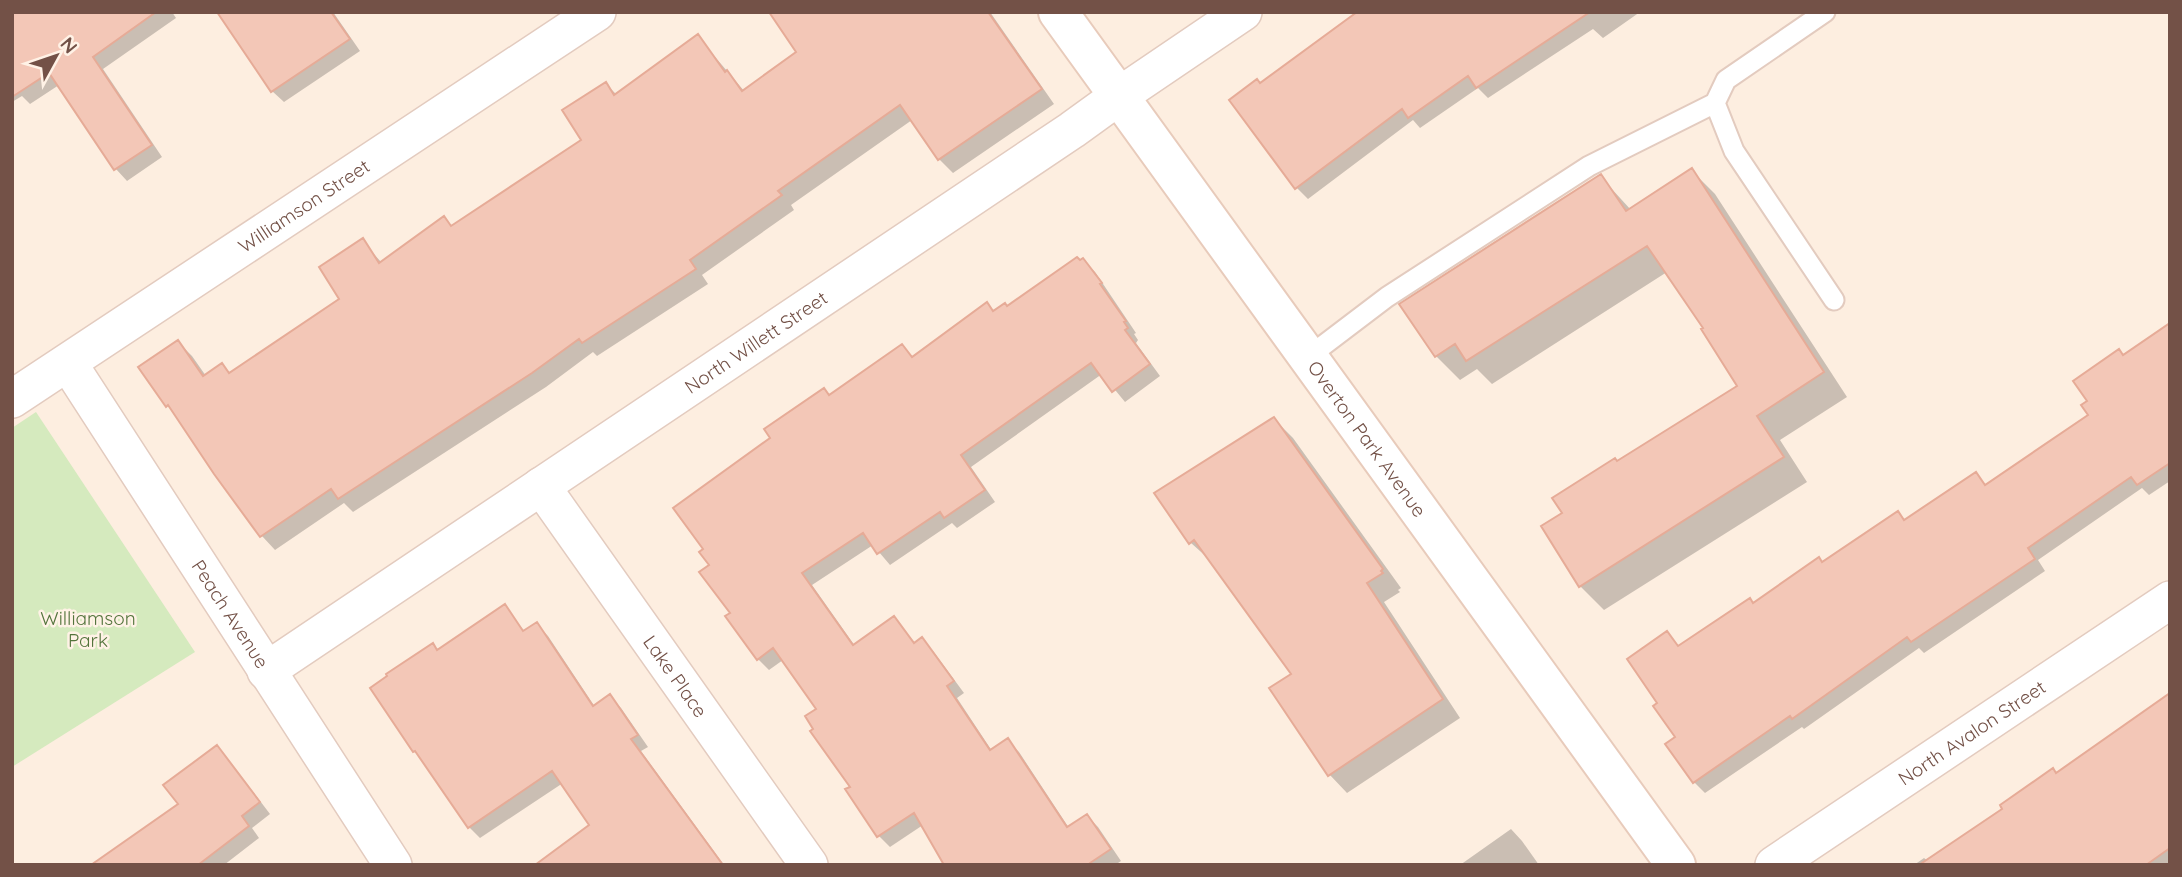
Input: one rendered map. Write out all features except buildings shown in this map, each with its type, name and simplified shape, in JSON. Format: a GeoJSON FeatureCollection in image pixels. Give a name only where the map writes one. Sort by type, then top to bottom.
{"type":"FeatureCollection","features":[{"type":"Feature","properties":{"kind":"street","name":"Williamson Street"},"geometry":{"type":"LineString","coordinates":[[12,399],[597,12]]}},
{"type":"Feature","properties":{"kind":"street","name":"Overton Park Avenue"},"geometry":{"type":"LineString","coordinates":[[1058,12],[1676,865]]}},
{"type":"Feature","properties":{"kind":"street","name":"North Willett Street"},"geometry":{"type":"LineString","coordinates":[[266,671],[1072,130],[1243,12]]}},
{"type":"Feature","properties":{"kind":"street","name":"Peach Avenue"},"geometry":{"type":"LineString","coordinates":[[68,363],[393,865]]}},
{"type":"Feature","properties":{"kind":"street","name":"Lake Place"},"geometry":{"type":"LineString","coordinates":[[541,486],[809,865]]}},
{"type":"Feature","properties":{"kind":"street","name":"North Avalon Street"},"geometry":{"type":"LineString","coordinates":[[1774,865],[2170,600]]}},
{"type":"Feature","properties":{"kind":"lane"},"geometry":{"type":"LineString","coordinates":[[1308,357],[1387,297],[1589,166],[1715,103],[1726,80],[1825,12]]}},
{"type":"Feature","properties":{"kind":"lane"},"geometry":{"type":"LineString","coordinates":[[1715,103],[1734,151],[1835,300]]}},
{"type":"Feature","properties":{"kind":"green space","name":"Williamson Park"},"geometry":{"type":"Polygon","coordinates":[[[36,412],[195,652],[12,767],[12,428],[36,412]]]}}]}
